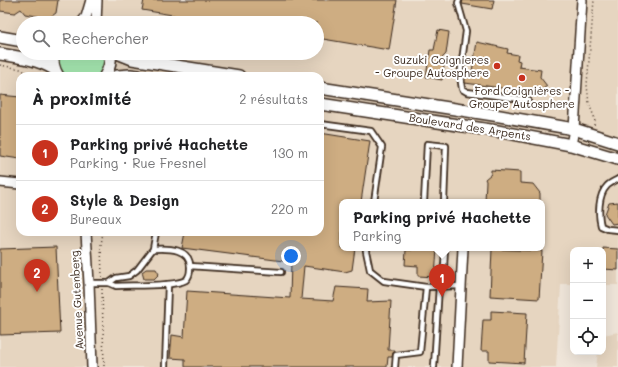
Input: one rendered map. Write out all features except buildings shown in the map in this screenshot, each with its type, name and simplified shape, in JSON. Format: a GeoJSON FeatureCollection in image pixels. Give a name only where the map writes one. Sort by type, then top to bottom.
{"type":"FeatureCollection","features":[{"type":"Feature","properties":{"kind":"street"},"geometry":{"type":"LineString","coordinates":[[86,16],[91,0]]}},
{"type":"Feature","properties":{"kind":"street"},"geometry":{"type":"LineString","coordinates":[[96,16],[97,0]]}},
{"type":"Feature","properties":{"kind":"street"},"geometry":{"type":"LineString","coordinates":[[571,145],[574,129],[582,0]]}},
{"type":"Feature","properties":{"kind":"street"},"geometry":{"type":"LineString","coordinates":[[0,37],[16,40]]}},
{"type":"Feature","properties":{"kind":"street"},"geometry":{"type":"LineString","coordinates":[[0,54],[16,57]]}},
{"type":"Feature","properties":{"kind":"street"},"geometry":{"type":"LineString","coordinates":[[34,60],[45,63],[56,72]]}},
{"type":"Feature","properties":{"kind":"street"},"geometry":{"type":"LineString","coordinates":[[52,60],[56,72]]}},
{"type":"Feature","properties":{"kind":"street"},"geometry":{"type":"LineString","coordinates":[[108,72],[111,60]]}},
{"type":"Feature","properties":{"kind":"street"},"geometry":{"type":"LineString","coordinates":[[132,60],[212,72]]}},
{"type":"Feature","properties":{"kind":"street","name":"Boulevard des Arpents"},"geometry":{"type":"LineString","coordinates":[[324,89],[574,129],[618,143]]}},
{"type":"Feature","properties":{"kind":"street","name":"Boulevard des Arpents"},"geometry":{"type":"LineString","coordinates":[[324,105],[497,131],[571,145],[618,159]]}},
{"type":"Feature","properties":{"kind":"street"},"geometry":{"type":"LineString","coordinates":[[0,182],[16,184]]}},
{"type":"Feature","properties":{"kind":"street","name":"Avenue Gutenberg"},"geometry":{"type":"LineString","coordinates":[[86,236],[92,367]]}},
{"type":"Feature","properties":{"kind":"street"},"geometry":{"type":"LineString","coordinates":[[457,367],[463,251]]}},
{"type":"Feature","properties":{"kind":"lane"},"geometry":{"type":"LineString","coordinates":[[459,0],[458,3],[466,31],[460,76],[462,89],[467,92],[528,100]]}},
{"type":"Feature","properties":{"kind":"lane"},"geometry":{"type":"LineString","coordinates":[[324,125],[371,131],[382,147],[374,199]]}},
{"type":"Feature","properties":{"kind":"lane"},"geometry":{"type":"LineString","coordinates":[[424,199],[427,144],[446,146],[444,199]]}},
{"type":"Feature","properties":{"kind":"lane"},"geometry":{"type":"LineString","coordinates":[[618,179],[607,186],[601,197],[599,219],[601,226],[608,229],[618,230]]}},
{"type":"Feature","properties":{"kind":"lane"},"geometry":{"type":"LineString","coordinates":[[89,283],[109,282],[116,278],[124,278],[133,273],[153,249],[155,236]]}},
{"type":"Feature","properties":{"kind":"lane"},"geometry":{"type":"LineString","coordinates":[[109,282],[116,286],[168,284],[185,280],[188,277],[190,266],[188,257],[173,249],[153,249]]}},
{"type":"Feature","properties":{"kind":"lane"},"geometry":{"type":"LineString","coordinates":[[366,251],[370,270],[384,281],[426,287],[461,286]]}},
{"type":"Feature","properties":{"kind":"lane"},"geometry":{"type":"LineString","coordinates":[[434,367],[445,251]]}},
{"type":"Feature","properties":{"kind":"lane"},"geometry":{"type":"LineString","coordinates":[[190,266],[281,272]]}},
{"type":"Feature","properties":{"kind":"lane"},"geometry":{"type":"LineString","coordinates":[[165,367],[168,284]]}},
{"type":"Feature","properties":{"kind":"lane"},"geometry":{"type":"LineString","coordinates":[[395,367],[396,355],[420,352],[426,287]]}},
{"type":"Feature","properties":{"kind":"path"},"geometry":{"type":"LineString","coordinates":[[590,135],[595,119],[589,104],[587,85],[594,0]]}},
{"type":"Feature","properties":{"kind":"path"},"geometry":{"type":"LineString","coordinates":[[0,66],[20,69],[26,72]]}},
{"type":"Feature","properties":{"kind":"path"},"geometry":{"type":"LineString","coordinates":[[102,236],[101,245],[104,367]]}},
{"type":"Feature","properties":{"kind":"shaded area"},"geometry":{"type":"Polygon","coordinates":[[[0,0],[618,0],[618,285],[606,285],[606,247],[570,247],[570,284],[561,284],[556,367],[0,367],[0,0]]]}},
{"type":"Feature","properties":{"kind":"shaded area"},"geometry":{"type":"Polygon","coordinates":[[[618,332],[618,367],[596,367],[598,355],[606,355],[606,334],[618,332]]]}},
{"type":"Feature","properties":{"kind":"green space"},"geometry":{"type":"Polygon","coordinates":[[[58,60],[103,60],[101,72],[61,72],[57,64],[58,60]]]}},
{"type":"Feature","properties":{"kind":"place","name":"Suzuki Coignieres - Groupe Autosphere"},"geometry":{"type":"Point","coordinates":[497,66]}},
{"type":"Feature","properties":{"kind":"place","name":"Ford Coignières - Groupe Autosphere"},"geometry":{"type":"Point","coordinates":[522,78]}},
{"type":"Feature","properties":{"kind":"place","name":"Style & Design"},"geometry":{"type":"Point","coordinates":[37,292]}},
{"type":"Feature","properties":{"kind":"place","name":"Parking privé Hachette"},"geometry":{"type":"Point","coordinates":[442,297]}}]}
